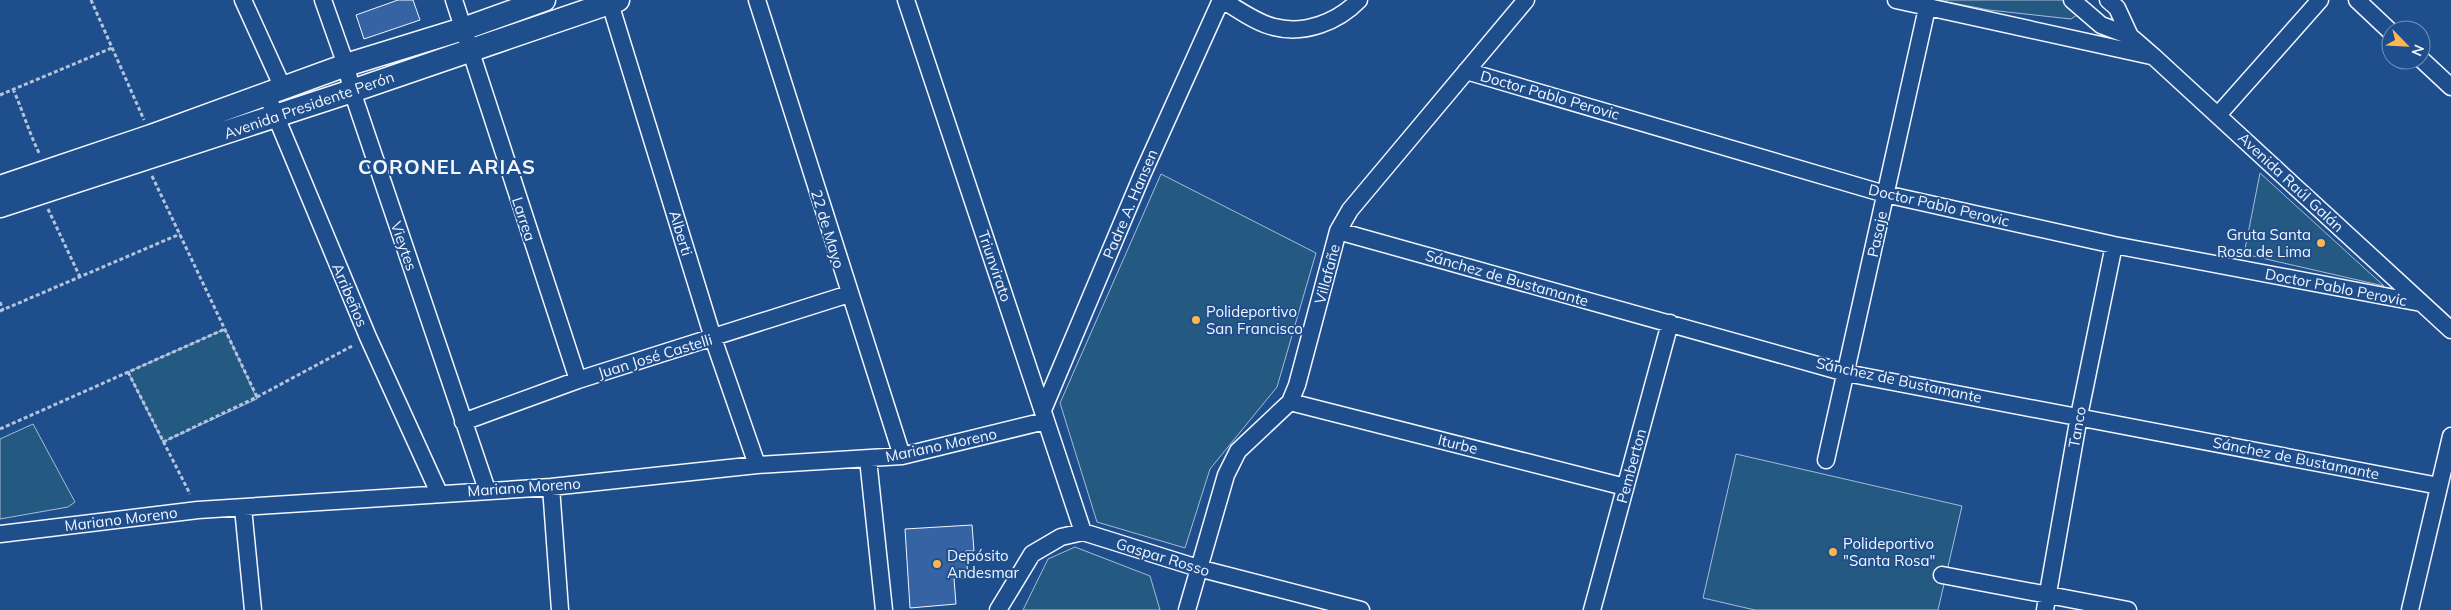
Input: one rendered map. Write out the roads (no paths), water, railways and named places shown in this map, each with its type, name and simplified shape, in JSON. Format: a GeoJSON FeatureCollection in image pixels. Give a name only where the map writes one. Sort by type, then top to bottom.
{"type":"FeatureCollection","features":[{"type":"Feature","properties":{"kind":"main road","name":"Avenida Presidente Perón"},"geometry":{"type":"LineString","coordinates":[[0,187],[151,136],[346,65],[463,29],[544,0]]}},
{"type":"Feature","properties":{"kind":"main road","name":"Avenida Presidente Perón"},"geometry":{"type":"LineString","coordinates":[[0,206],[276,117],[612,1]]}},
{"type":"Feature","properties":{"kind":"street","name":"Arribeños"},"geometry":{"type":"LineString","coordinates":[[243,0],[275,92],[276,117],[368,337],[439,493]]}},
{"type":"Feature","properties":{"kind":"street","name":"Vieytes"},"geometry":{"type":"LineString","coordinates":[[323,0],[463,422],[488,490]]}},
{"type":"Feature","properties":{"kind":"street","name":"Larrea"},"geometry":{"type":"LineString","coordinates":[[454,0],[578,380]]}},
{"type":"Feature","properties":{"kind":"street","name":"22 de Mayo"},"geometry":{"type":"LineString","coordinates":[[757,0],[848,294],[902,456]]}},
{"type":"Feature","properties":{"kind":"street","name":"Triunvirato"},"geometry":{"type":"LineString","coordinates":[[906,0],[1083,532]]}},
{"type":"Feature","properties":{"kind":"street","name":"Padre A. Hansen"},"geometry":{"type":"LineString","coordinates":[[1044,416],[1143,173],[1222,0]]}},
{"type":"Feature","properties":{"kind":"street"},"geometry":{"type":"LineString","coordinates":[[1222,0],[1272,27],[1304,29],[1330,21],[1359,0]]}},
{"type":"Feature","properties":{"kind":"street","name":"Villafañe"},"geometry":{"type":"LineString","coordinates":[[1187,610],[1226,475],[1238,451],[1290,402],[1297,385],[1338,231],[1350,210],[1526,0]]}},
{"type":"Feature","properties":{"kind":"street"},"geometry":{"type":"LineString","coordinates":[[1896,0],[2153,56]]}},
{"type":"Feature","properties":{"kind":"street","name":"Avenida Raúl Galán"},"geometry":{"type":"LineString","coordinates":[[2072,0],[2101,25],[2130,36],[2153,56],[2451,330]]}},
{"type":"Feature","properties":{"kind":"street","name":"Avenida Raúl Galán"},"geometry":{"type":"LineString","coordinates":[[2108,0],[2117,8],[2130,36]]}},
{"type":"Feature","properties":{"kind":"street"},"geometry":{"type":"LineString","coordinates":[[2218,115],[2320,0]]}},
{"type":"Feature","properties":{"kind":"street"},"geometry":{"type":"LineString","coordinates":[[2356,0],[2381,23]]}},
{"type":"Feature","properties":{"kind":"street","name":"Alberti"},"geometry":{"type":"LineString","coordinates":[[612,1],[713,338],[757,466]]}},
{"type":"Feature","properties":{"kind":"street","name":"Pasaje"},"geometry":{"type":"LineString","coordinates":[[1826,460],[1927,8]]}},
{"type":"Feature","properties":{"kind":"street"},"geometry":{"type":"LineString","coordinates":[[2431,68],[2451,87]]}},
{"type":"Feature","properties":{"kind":"street","name":"Doctor Pablo Perovic"},"geometry":{"type":"LineString","coordinates":[[1466,71],[1886,194],[2114,245],[2421,303]]}},
{"type":"Feature","properties":{"kind":"street","name":"Sánchez de Bustamante"},"geometry":{"type":"LineString","coordinates":[[1338,231],[1846,373],[2079,416],[2445,491]]}},
{"type":"Feature","properties":{"kind":"street","name":"Tanco"},"geometry":{"type":"LineString","coordinates":[[2046,602],[2079,416],[2114,245]]}},
{"type":"Feature","properties":{"kind":"street","name":"Juan José Castelli"},"geometry":{"type":"LineString","coordinates":[[463,422],[578,380],[848,294]]}},
{"type":"Feature","properties":{"kind":"street","name":"Pemberton"},"geometry":{"type":"LineString","coordinates":[[1592,610],[1670,323]]}},
{"type":"Feature","properties":{"kind":"street","name":"Iturbe"},"geometry":{"type":"LineString","coordinates":[[1290,402],[1626,487]]}},
{"type":"Feature","properties":{"kind":"street","name":"Mariano Moreno"},"geometry":{"type":"LineString","coordinates":[[0,534],[198,510],[551,487],[757,466],[902,456],[1044,416]]}},
{"type":"Feature","properties":{"kind":"street"},"geometry":{"type":"LineString","coordinates":[[2410,610],[2445,491],[2451,436]]}},
{"type":"Feature","properties":{"kind":"street"},"geometry":{"type":"LineString","coordinates":[[868,459],[884,610]]}},
{"type":"Feature","properties":{"kind":"street"},"geometry":{"type":"LineString","coordinates":[[551,487],[560,610]]}},
{"type":"Feature","properties":{"kind":"street"},"geometry":{"type":"LineString","coordinates":[[243,508],[253,610]]}},
{"type":"Feature","properties":{"kind":"street"},"geometry":{"type":"LineString","coordinates":[[998,610],[1032,554],[1061,537],[1083,532]]}},
{"type":"Feature","properties":{"kind":"street","name":"Gaspar Rosso"},"geometry":{"type":"LineString","coordinates":[[1083,532],[1198,568],[1361,610]]}},
{"type":"Feature","properties":{"kind":"street"},"geometry":{"type":"LineString","coordinates":[[1942,575],[2046,602],[2128,610]]}},
{"type":"Feature","properties":{"kind":"place","name":"Gruta Santa Rosa de Lima"},"geometry":{"type":"Point","coordinates":[2321,243]}},
{"type":"Feature","properties":{"kind":"place","name":"Polideportivo San Francisco"},"geometry":{"type":"Point","coordinates":[1196,320]}},
{"type":"Feature","properties":{"kind":"place","name":"Polideportivo \"Santa Rosa\""},"geometry":{"type":"Point","coordinates":[1833,552]}},
{"type":"Feature","properties":{"kind":"place","name":"Depósito Andesmar"},"geometry":{"type":"Point","coordinates":[937,564]}},
{"type":"Feature","properties":{"kind":"district","name":"CORONEL ARIAS"},"geometry":{"type":"Point","coordinates":[447,166]}}]}
